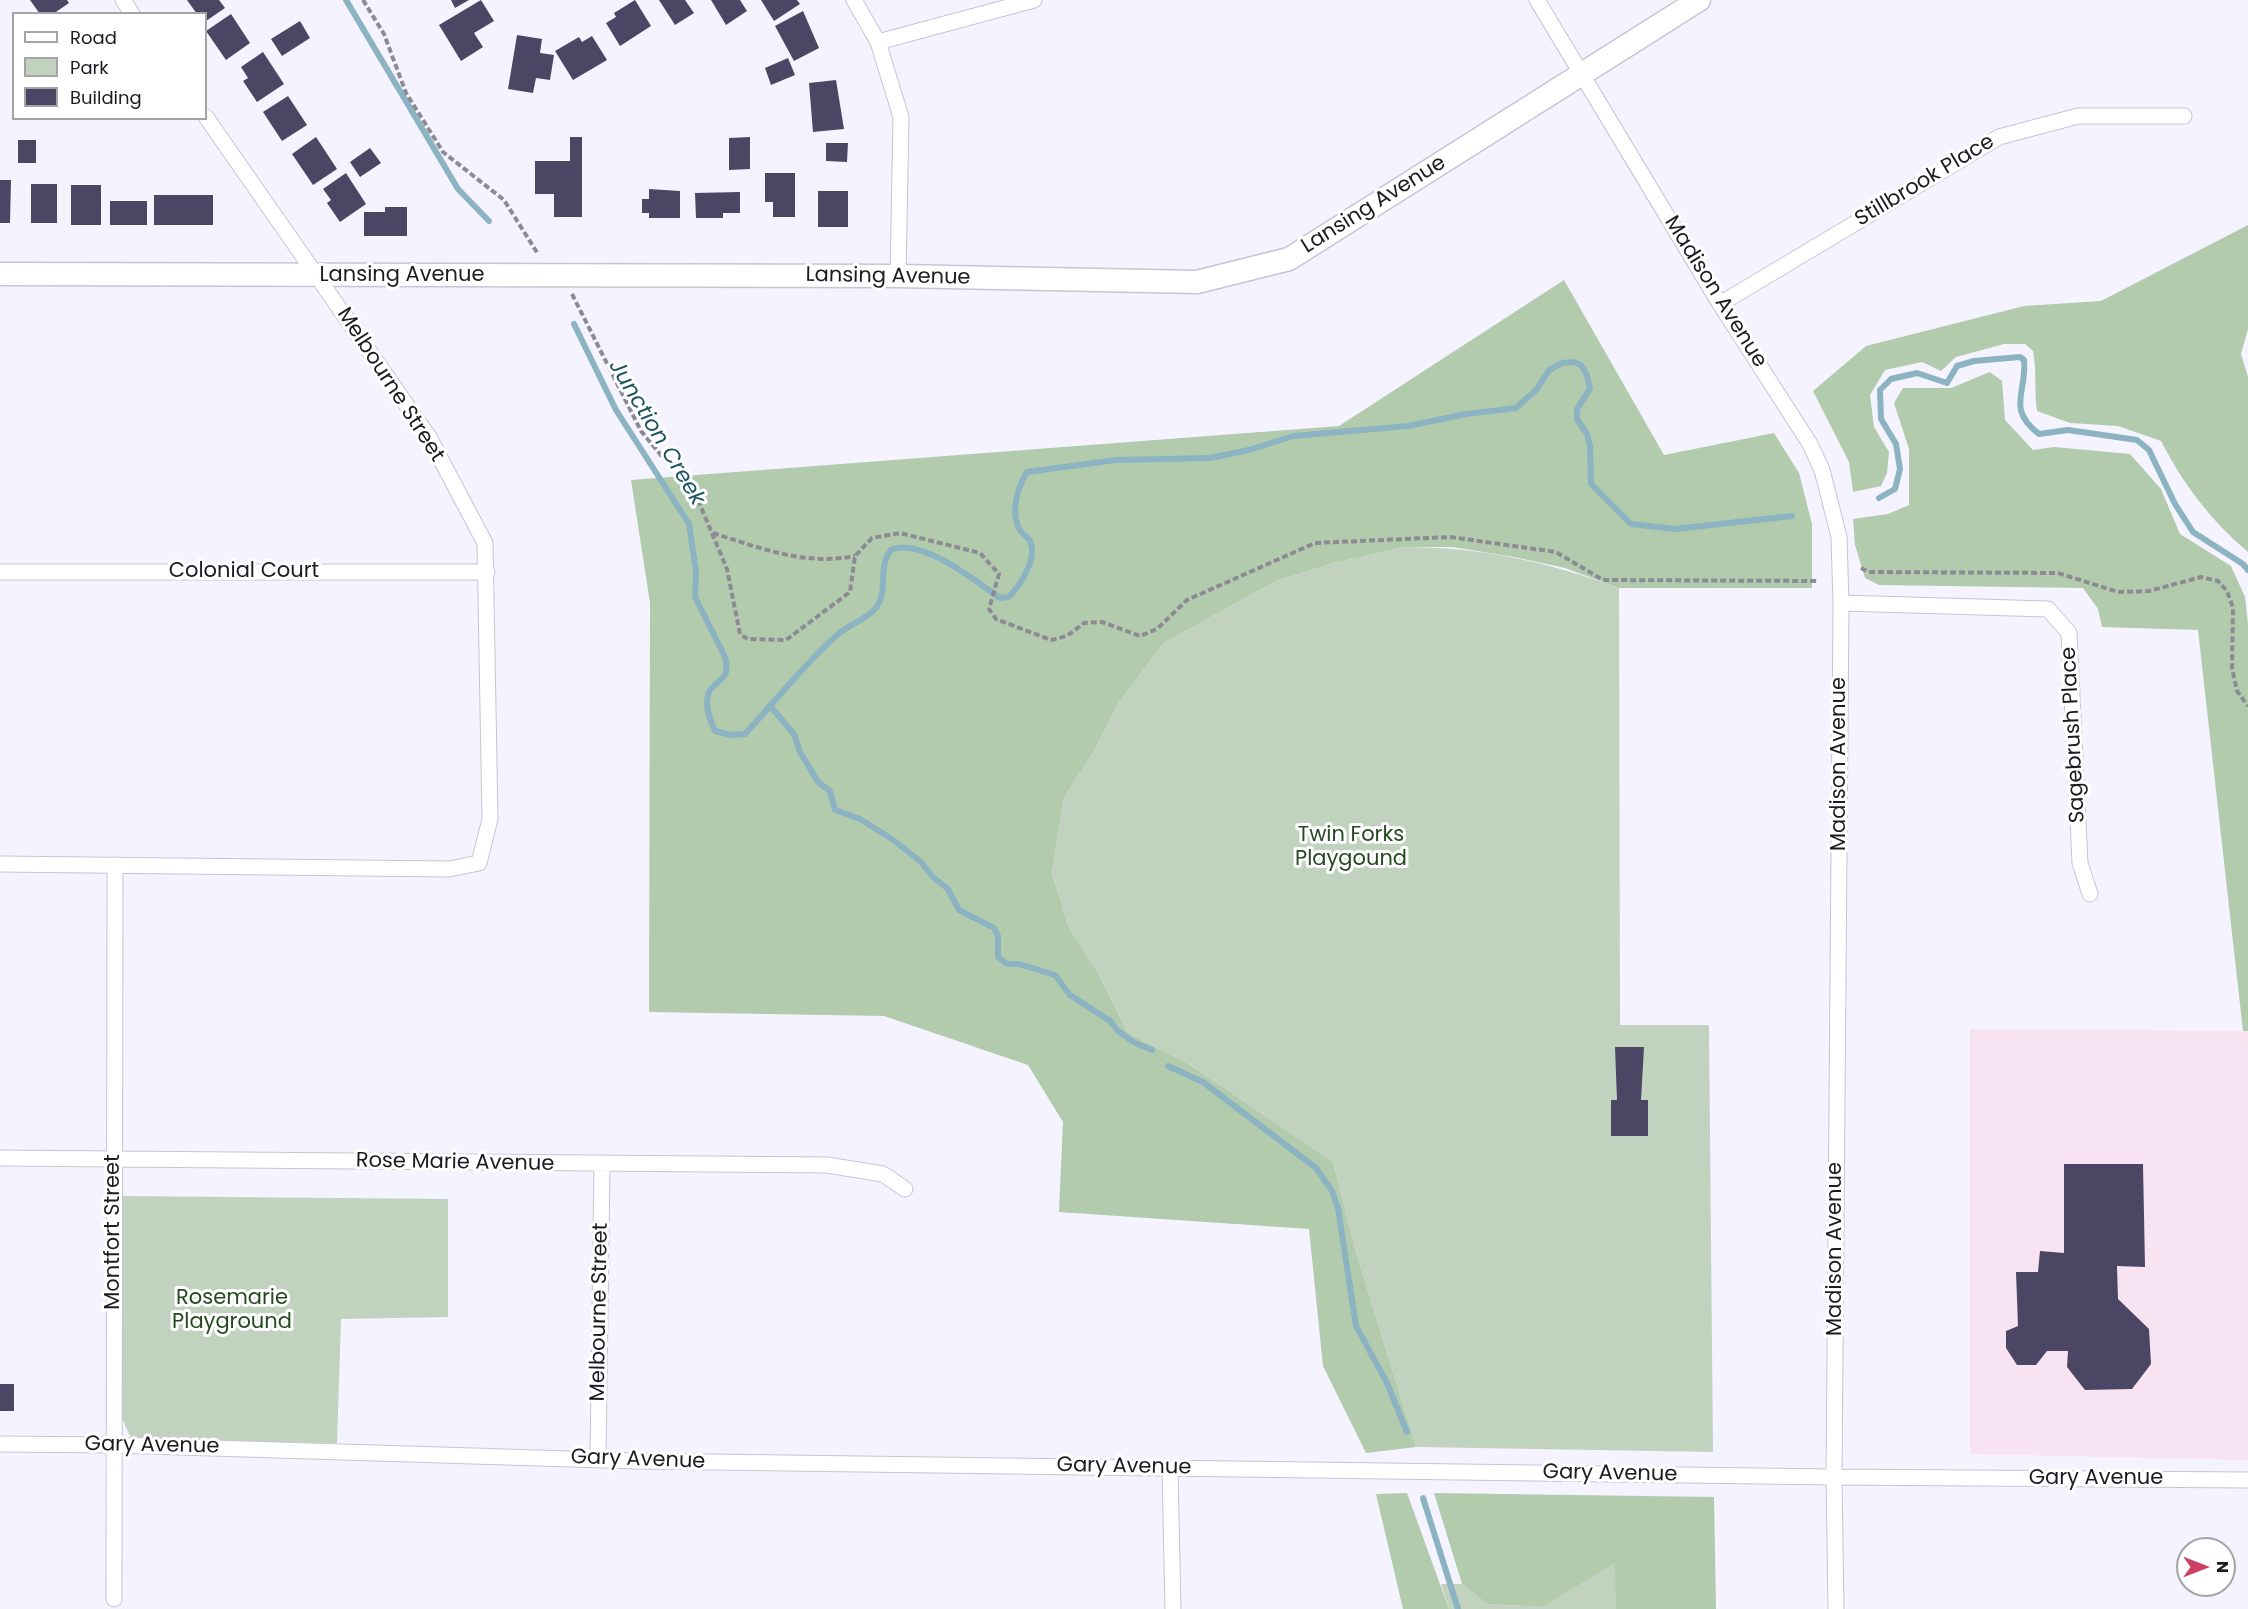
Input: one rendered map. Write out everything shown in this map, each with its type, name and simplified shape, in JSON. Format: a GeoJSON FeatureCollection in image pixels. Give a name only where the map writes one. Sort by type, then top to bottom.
{"type":"FeatureCollection","features":[{"type":"Feature","properties":{"kind":"street"},"geometry":{"type":"LineString","coordinates":[[854,0],[878,42],[900,117],[898,276]]}},
{"type":"Feature","properties":{"kind":"street"},"geometry":{"type":"LineString","coordinates":[[878,42],[1034,0]]}},
{"type":"Feature","properties":{"kind":"street","name":"Madison Avenue"},"geometry":{"type":"LineString","coordinates":[[1537,0],[1720,304],[1810,444],[1822,471],[1839,537],[1841,603],[1834,1477],[1836,1609]]}},
{"type":"Feature","properties":{"kind":"street","name":"Lansing Avenue"},"geometry":{"type":"LineString","coordinates":[[0,274],[898,276],[1197,282],[1289,259],[1699,0]]}},
{"type":"Feature","properties":{"kind":"street","name":"Stillbrook Place"},"geometry":{"type":"LineString","coordinates":[[1720,304],[1999,136],[2078,116],[2184,116]]}},
{"type":"Feature","properties":{"kind":"street","name":"Melbourne Street"},"geometry":{"type":"LineString","coordinates":[[115,865],[449,868],[479,863],[490,819],[488,572],[485,543],[429,437],[207,118]]}},
{"type":"Feature","properties":{"kind":"street","name":"Colonial Court"},"geometry":{"type":"LineString","coordinates":[[0,572],[488,572]]}},
{"type":"Feature","properties":{"kind":"street","name":"Sagebrush Place"},"geometry":{"type":"LineString","coordinates":[[1841,603],[2048,609],[2069,633],[2080,863],[2090,894]]}},
{"type":"Feature","properties":{"kind":"street"},"geometry":{"type":"LineString","coordinates":[[0,864],[115,865]]}},
{"type":"Feature","properties":{"kind":"street","name":"Montfort Street"},"geometry":{"type":"LineString","coordinates":[[114,1599],[115,865]]}},
{"type":"Feature","properties":{"kind":"street","name":"Rose Marie Avenue"},"geometry":{"type":"LineString","coordinates":[[0,1158],[602,1165],[828,1165],[883,1174],[905,1189]]}},
{"type":"Feature","properties":{"kind":"street","name":"Melbourne Street"},"geometry":{"type":"LineString","coordinates":[[598,1458],[602,1165]]}},
{"type":"Feature","properties":{"kind":"street","name":"Gary Avenue"},"geometry":{"type":"LineString","coordinates":[[0,1444],[114,1445],[598,1458],[636,1461],[1834,1477],[2248,1480]]}},
{"type":"Feature","properties":{"kind":"street"},"geometry":{"type":"LineString","coordinates":[[1170,1468],[1173,1512],[1173,1609]]}},
{"type":"Feature","properties":{"kind":"path"},"geometry":{"type":"LineString","coordinates":[[363,0],[384,34],[406,93],[443,152],[504,200],[552,276],[571,292],[641,431],[698,500],[727,569],[740,634],[748,639],[786,640],[850,592],[855,556]]}},
{"type":"Feature","properties":{"kind":"path"},"geometry":{"type":"LineString","coordinates":[[712,533],[798,559],[832,561],[855,556],[873,538],[900,533],[980,553],[999,574],[989,609],[996,620],[1052,640],[1067,636],[1084,623],[1102,622],[1140,636],[1157,629],[1187,600],[1315,543],[1450,537],[1556,552],[1603,580],[1817,580]]}},
{"type":"Feature","properties":{"kind":"path"},"geometry":{"type":"LineString","coordinates":[[1861,568],[1869,572],[2058,573],[2118,592],[2149,591],[2201,577],[2218,581],[2227,591],[2233,608],[2232,668],[2237,691],[2248,706]]}},
{"type":"Feature","properties":{"kind":"shaded area"},"geometry":{"type":"Polygon","coordinates":[[[1970,1029],[2248,1031],[2248,1460],[1970,1454],[1970,1029]]]}},
{"type":"Feature","properties":{"kind":"green space"},"geometry":{"type":"Polygon","coordinates":[[[2248,225],[2248,329],[2241,354],[2248,377],[2248,552],[2222,528],[2199,501],[2161,441],[2118,426],[2070,423],[2037,411],[2033,351],[2025,344],[2004,344],[1956,357],[1941,371],[1922,362],[1885,370],[1870,395],[1874,427],[1889,452],[1887,473],[1881,486],[1853,492],[1849,462],[1813,391],[1866,346],[2024,306],[2101,301],[2248,225]]]}},
{"type":"Feature","properties":{"kind":"green space"},"geometry":{"type":"Polygon","coordinates":[[[1564,280],[1664,455],[1774,433],[1799,473],[1812,524],[1812,588],[1619,588],[1565,568],[1452,547],[1405,547],[1334,563],[1276,581],[1164,643],[1119,702],[1093,753],[1064,797],[1052,873],[1068,926],[1098,973],[1128,1033],[1189,1064],[1333,1162],[1356,1252],[1416,1447],[1366,1453],[1323,1366],[1309,1229],[1059,1212],[1063,1122],[1028,1065],[884,1016],[649,1012],[650,603],[631,480],[1339,426],[1564,280]]]}},
{"type":"Feature","properties":{"kind":"green space"},"geometry":{"type":"Polygon","coordinates":[[[1990,372],[2002,381],[2005,420],[2033,450],[2054,447],[2130,454],[2161,489],[2180,534],[2231,566],[2245,597],[2248,624],[2248,1031],[2243,1031],[2198,630],[2102,627],[2098,609],[2083,588],[1879,585],[1865,578],[1855,545],[1853,519],[1888,514],[1909,505],[1909,449],[1894,403],[1903,388],[1951,388],[1990,372]]]}},
{"type":"Feature","properties":{"kind":"green space","name":"Twin Forks Playgound"},"geometry":{"type":"Polygon","coordinates":[[[1405,547],[1461,550],[1514,558],[1619,588],[1620,1025],[1709,1025],[1713,1452],[1416,1447],[1356,1252],[1333,1162],[1189,1064],[1128,1033],[1098,973],[1068,926],[1052,873],[1064,797],[1093,753],[1119,702],[1164,643],[1276,581],[1334,563],[1405,547]]]}},
{"type":"Feature","properties":{"kind":"green space","name":"Rosemarie Playground"},"geometry":{"type":"Polygon","coordinates":[[[122,1196],[448,1199],[448,1317],[341,1319],[337,1443],[138,1440],[130,1436],[122,1418],[122,1196]]]}},
{"type":"Feature","properties":{"kind":"green space"},"geometry":{"type":"Polygon","coordinates":[[[1407,1493],[1449,1609],[1403,1609],[1376,1494],[1407,1493]]]}},
{"type":"Feature","properties":{"kind":"green space"},"geometry":{"type":"Polygon","coordinates":[[[1434,1493],[1714,1497],[1716,1609],[1616,1609],[1615,1563],[1543,1607],[1487,1604],[1462,1584],[1434,1493]]]}},
{"type":"Feature","properties":{"kind":"green space"},"geometry":{"type":"Polygon","coordinates":[[[1616,1562],[1616,1609],[1449,1609],[1441,1584],[1462,1584],[1487,1604],[1543,1607],[1616,1562]]]}},
{"type":"Feature","properties":{"kind":"building"},"geometry":{"type":"Polygon","coordinates":[[[30,0],[67,0],[69,3],[56,12],[39,12],[30,0]]]}},
{"type":"Feature","properties":{"kind":"building"},"geometry":{"type":"Polygon","coordinates":[[[187,0],[219,0],[225,8],[207,20],[207,12],[196,12],[187,0]]]}},
{"type":"Feature","properties":{"kind":"building"},"geometry":{"type":"Polygon","coordinates":[[[451,0],[469,0],[455,8],[451,0]]]}},
{"type":"Feature","properties":{"kind":"building"},"geometry":{"type":"Polygon","coordinates":[[[481,0],[494,21],[474,33],[483,47],[461,61],[439,25],[481,0]]]}},
{"type":"Feature","properties":{"kind":"building"},"geometry":{"type":"Polygon","coordinates":[[[635,0],[651,26],[620,46],[606,23],[616,17],[614,13],[635,0]]]}},
{"type":"Feature","properties":{"kind":"building"},"geometry":{"type":"Polygon","coordinates":[[[659,0],[685,0],[694,13],[675,25],[659,0]]]}},
{"type":"Feature","properties":{"kind":"building"},"geometry":{"type":"Polygon","coordinates":[[[711,0],[740,0],[747,11],[726,25],[711,0]]]}},
{"type":"Feature","properties":{"kind":"building"},"geometry":{"type":"Polygon","coordinates":[[[761,0],[797,0],[800,4],[774,21],[761,0]]]}},
{"type":"Feature","properties":{"kind":"building"},"geometry":{"type":"Polygon","coordinates":[[[803,11],[819,48],[794,61],[775,26],[803,11]]]}},
{"type":"Feature","properties":{"kind":"building"},"geometry":{"type":"Polygon","coordinates":[[[231,14],[250,43],[226,60],[207,30],[231,14]]]}},
{"type":"Feature","properties":{"kind":"building"},"geometry":{"type":"Polygon","coordinates":[[[300,21],[310,38],[282,56],[271,39],[300,21]]]}},
{"type":"Feature","properties":{"kind":"building"},"geometry":{"type":"Polygon","coordinates":[[[517,35],[542,39],[540,53],[554,55],[550,80],[536,78],[533,93],[508,89],[517,35]]]}},
{"type":"Feature","properties":{"kind":"building"},"geometry":{"type":"Polygon","coordinates":[[[592,36],[607,60],[573,80],[555,51],[579,37],[582,42],[592,36]]]}},
{"type":"Feature","properties":{"kind":"building"},"geometry":{"type":"Polygon","coordinates":[[[263,52],[284,84],[257,102],[243,81],[248,78],[241,67],[263,52]]]}},
{"type":"Feature","properties":{"kind":"building"},"geometry":{"type":"Polygon","coordinates":[[[788,58],[795,75],[771,85],[765,68],[788,58]]]}},
{"type":"Feature","properties":{"kind":"building"},"geometry":{"type":"Polygon","coordinates":[[[836,80],[844,129],[813,132],[809,83],[836,80]]]}},
{"type":"Feature","properties":{"kind":"building"},"geometry":{"type":"Polygon","coordinates":[[[288,96],[307,125],[282,141],[263,112],[288,96]]]}},
{"type":"Feature","properties":{"kind":"building"},"geometry":{"type":"Polygon","coordinates":[[[316,137],[337,169],[313,185],[292,154],[316,137]]]}},
{"type":"Feature","properties":{"kind":"building"},"geometry":{"type":"Polygon","coordinates":[[[570,137],[582,137],[582,217],[554,217],[554,194],[535,194],[535,161],[570,161],[570,137]]]}},
{"type":"Feature","properties":{"kind":"building"},"geometry":{"type":"Polygon","coordinates":[[[750,137],[750,169],[729,170],[729,138],[750,137]]]}},
{"type":"Feature","properties":{"kind":"building"},"geometry":{"type":"Polygon","coordinates":[[[18,140],[36,140],[36,163],[18,163],[18,140]]]}},
{"type":"Feature","properties":{"kind":"building"},"geometry":{"type":"Polygon","coordinates":[[[826,143],[848,143],[847,162],[826,161],[826,143]]]}},
{"type":"Feature","properties":{"kind":"building"},"geometry":{"type":"Polygon","coordinates":[[[370,148],[381,163],[360,177],[350,162],[370,148]]]}},
{"type":"Feature","properties":{"kind":"building"},"geometry":{"type":"Polygon","coordinates":[[[346,173],[366,204],[340,222],[327,203],[331,200],[323,189],[346,173]]]}},
{"type":"Feature","properties":{"kind":"building"},"geometry":{"type":"Polygon","coordinates":[[[765,173],[795,173],[795,217],[773,217],[773,202],[765,202],[765,173]]]}},
{"type":"Feature","properties":{"kind":"building"},"geometry":{"type":"Polygon","coordinates":[[[0,180],[11,180],[10,223],[0,223],[0,180]]]}},
{"type":"Feature","properties":{"kind":"building"},"geometry":{"type":"Polygon","coordinates":[[[31,184],[57,184],[57,223],[31,223],[31,184]]]}},
{"type":"Feature","properties":{"kind":"building"},"geometry":{"type":"Polygon","coordinates":[[[71,185],[101,185],[101,225],[71,225],[71,185]]]}},
{"type":"Feature","properties":{"kind":"building"},"geometry":{"type":"Polygon","coordinates":[[[649,189],[680,191],[680,218],[649,218],[649,213],[642,213],[642,199],[649,199],[649,189]]]}},
{"type":"Feature","properties":{"kind":"building"},"geometry":{"type":"Polygon","coordinates":[[[818,191],[848,191],[848,227],[818,227],[818,191]]]}},
{"type":"Feature","properties":{"kind":"building"},"geometry":{"type":"Polygon","coordinates":[[[740,192],[740,213],[723,213],[723,218],[696,218],[695,193],[740,192]]]}},
{"type":"Feature","properties":{"kind":"building"},"geometry":{"type":"Polygon","coordinates":[[[154,195],[213,195],[213,225],[154,225],[154,195]]]}},
{"type":"Feature","properties":{"kind":"building"},"geometry":{"type":"Polygon","coordinates":[[[110,201],[147,201],[147,225],[110,225],[110,201]]]}},
{"type":"Feature","properties":{"kind":"building"},"geometry":{"type":"Polygon","coordinates":[[[385,207],[407,207],[407,236],[364,236],[364,212],[385,212],[385,207]]]}},
{"type":"Feature","properties":{"kind":"building"},"geometry":{"type":"Polygon","coordinates":[[[1615,1047],[1644,1047],[1641,1100],[1648,1100],[1648,1136],[1611,1136],[1611,1100],[1617,1100],[1615,1047]]]}},
{"type":"Feature","properties":{"kind":"building"},"geometry":{"type":"Polygon","coordinates":[[[2064,1164],[2143,1164],[2145,1267],[2117,1266],[2118,1299],[2149,1329],[2151,1364],[2132,1389],[2085,1390],[2067,1367],[2068,1351],[2047,1351],[2036,1365],[2017,1365],[2006,1348],[2006,1331],[2018,1326],[2016,1272],[2038,1272],[2040,1251],[2064,1253],[2064,1164]]]}},
{"type":"Feature","properties":{"kind":"building"},"geometry":{"type":"Polygon","coordinates":[[[0,1384],[14,1384],[14,1411],[0,1411],[0,1384]]]}},
{"type":"Feature","properties":{"kind":"waterway","name":"Junction Creek"},"geometry":{"type":"LineString","coordinates":[[346,0],[458,189],[489,221]]}},
{"type":"Feature","properties":{"kind":"waterway"},"geometry":{"type":"LineString","coordinates":[[574,324],[616,410],[689,524],[696,571],[695,597],[725,657],[726,664],[726,673],[708,694],[708,710],[715,731],[730,735],[745,734],[825,646],[875,609],[882,595],[885,563],[892,549],[905,547],[933,555],[963,572],[1000,598],[1009,597],[1023,579],[1032,556],[1030,541],[1020,530],[1015,516],[1020,485],[1027,472],[1116,460],[1210,458],[1249,450],[1293,436],[1408,426],[1466,414],[1516,408],[1537,389],[1549,370],[1562,363],[1573,362],[1581,365],[1587,375],[1590,389],[1577,409],[1577,419],[1587,434],[1590,446],[1591,484],[1631,524],[1675,529],[1792,516]]}},
{"type":"Feature","properties":{"kind":"waterway"},"geometry":{"type":"LineString","coordinates":[[1879,498],[1895,489],[1900,469],[1896,444],[1881,419],[1880,390],[1891,379],[1917,373],[1947,383],[1957,366],[1974,361],[2020,357],[2024,360],[2021,408],[2023,417],[2029,425],[2039,434],[2068,430],[2137,440],[2149,450],[2175,504],[2193,532],[2243,564],[2248,570]]}},
{"type":"Feature","properties":{"kind":"waterway","name":"Junction Creek"},"geometry":{"type":"LineString","coordinates":[[771,707],[794,734],[800,752],[818,782],[830,791],[835,810],[860,819],[892,839],[921,862],[933,877],[948,889],[959,910],[994,928],[998,936],[998,957],[1007,964],[1019,964],[1055,975],[1070,995],[1110,1021],[1118,1031],[1135,1043],[1152,1050]]}},
{"type":"Feature","properties":{"kind":"waterway","name":"Junction Creek"},"geometry":{"type":"LineString","coordinates":[[1168,1066],[1203,1082],[1316,1168],[1332,1191],[1338,1208],[1356,1326],[1386,1381],[1407,1432]]}},
{"type":"Feature","properties":{"kind":"waterway","name":"Junction Creek"},"geometry":{"type":"LineString","coordinates":[[1423,1498],[1458,1609]]}}]}
